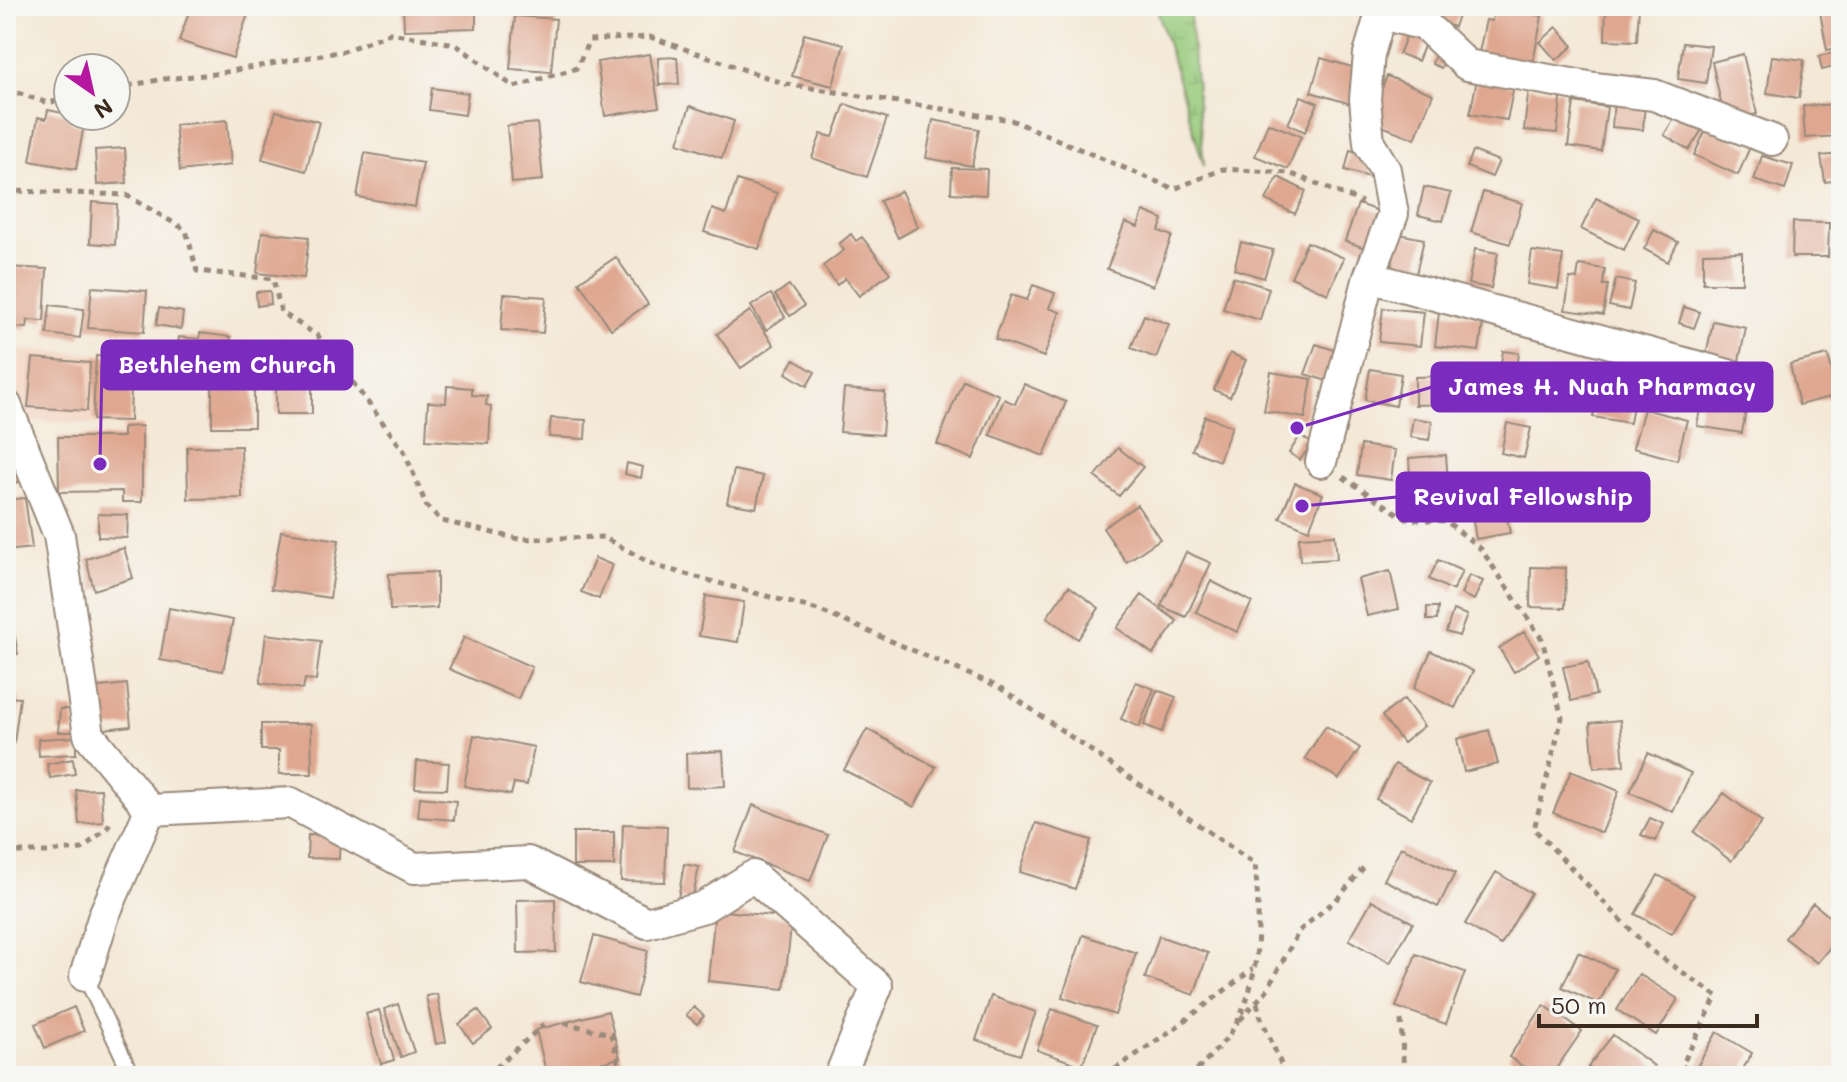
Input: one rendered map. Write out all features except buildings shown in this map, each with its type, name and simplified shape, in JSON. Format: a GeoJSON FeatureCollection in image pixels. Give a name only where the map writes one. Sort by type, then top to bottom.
{"type":"FeatureCollection","features":[{"type":"Feature","properties":{"kind":"street"},"geometry":{"type":"LineString","coordinates":[[1321,462],[1369,277],[1393,214],[1385,170],[1369,143],[1365,99],[1369,54],[1382,10],[1425,25],[1467,65],[1594,88],[1654,95],[1772,140]]}},
{"type":"Feature","properties":{"kind":"street"},"geometry":{"type":"LineString","coordinates":[[1369,277],[1743,379]]}},
{"type":"Feature","properties":{"kind":"street"},"geometry":{"type":"LineString","coordinates":[[6,405],[59,535],[89,735],[150,810]]}},
{"type":"Feature","properties":{"kind":"street"},"geometry":{"type":"LineString","coordinates":[[150,810],[291,803],[414,868],[528,862],[647,923],[704,907],[753,876],[877,986],[840,1076]]}},
{"type":"Feature","properties":{"kind":"street"},"geometry":{"type":"LineString","coordinates":[[85,976],[104,915],[150,810]]}},
{"type":"Feature","properties":{"kind":"lane"},"geometry":{"type":"LineString","coordinates":[[85,976],[132,1076]]}},
{"type":"Feature","properties":{"kind":"path"},"geometry":{"type":"LineString","coordinates":[[132,85],[344,51],[390,33],[455,44],[514,87],[577,68],[589,40],[650,37],[786,84],[1011,120],[1174,189],[1223,169],[1289,173],[1393,214]]}},
{"type":"Feature","properties":{"kind":"path"},"geometry":{"type":"LineString","coordinates":[[6,89],[52,102]]}},
{"type":"Feature","properties":{"kind":"path"},"geometry":{"type":"LineString","coordinates":[[6,190],[126,195],[186,230],[197,271],[273,279],[281,312],[318,336],[404,451],[427,507],[442,521],[519,539],[603,537],[656,566],[818,610],[999,687],[1255,864],[1258,900],[1253,968],[1249,991],[1236,1025]]}},
{"type":"Feature","properties":{"kind":"path"},"geometry":{"type":"LineString","coordinates":[[1321,462],[1406,519],[1446,521],[1481,549],[1542,639],[1562,718],[1534,829],[1649,949],[1717,996],[1682,1065],[1691,1076]]}},
{"type":"Feature","properties":{"kind":"path"},"geometry":{"type":"LineString","coordinates":[[6,852],[82,849],[107,828],[113,818]]}},
{"type":"Feature","properties":{"kind":"path"},"geometry":{"type":"LineString","coordinates":[[1191,1076],[1267,990],[1299,931],[1338,898],[1364,867]]}},
{"type":"Feature","properties":{"kind":"path"},"geometry":{"type":"LineString","coordinates":[[1105,1076],[1175,1028],[1253,968]]}},
{"type":"Feature","properties":{"kind":"path"},"geometry":{"type":"LineString","coordinates":[[1257,1002],[1286,1076]]}},
{"type":"Feature","properties":{"kind":"path"},"geometry":{"type":"LineString","coordinates":[[1401,1020],[1404,1076]]}},
{"type":"Feature","properties":{"kind":"path"},"geometry":{"type":"LineString","coordinates":[[564,1023],[611,1034],[622,1076]]}},
{"type":"Feature","properties":{"kind":"path"},"geometry":{"type":"LineString","coordinates":[[487,1076],[544,1024]]}},
{"type":"Feature","properties":{"kind":"shaded area"},"geometry":{"type":"Polygon","coordinates":[[[20,350],[134,357],[130,426],[16,420],[20,350]]]}},
{"type":"Feature","properties":{"kind":"green space"},"geometry":{"type":"Polygon","coordinates":[[[1156,6],[1189,6],[1204,166],[1156,6]]]}},
{"type":"Feature","properties":{"kind":"place","name":"James H. Nuah Pharmacy"},"geometry":{"type":"Point","coordinates":[1297,428]}},
{"type":"Feature","properties":{"kind":"place","name":"Bethlehem Church"},"geometry":{"type":"Point","coordinates":[100,464]}},
{"type":"Feature","properties":{"kind":"place","name":"Revival Fellowship"},"geometry":{"type":"Point","coordinates":[1302,506]}}]}
